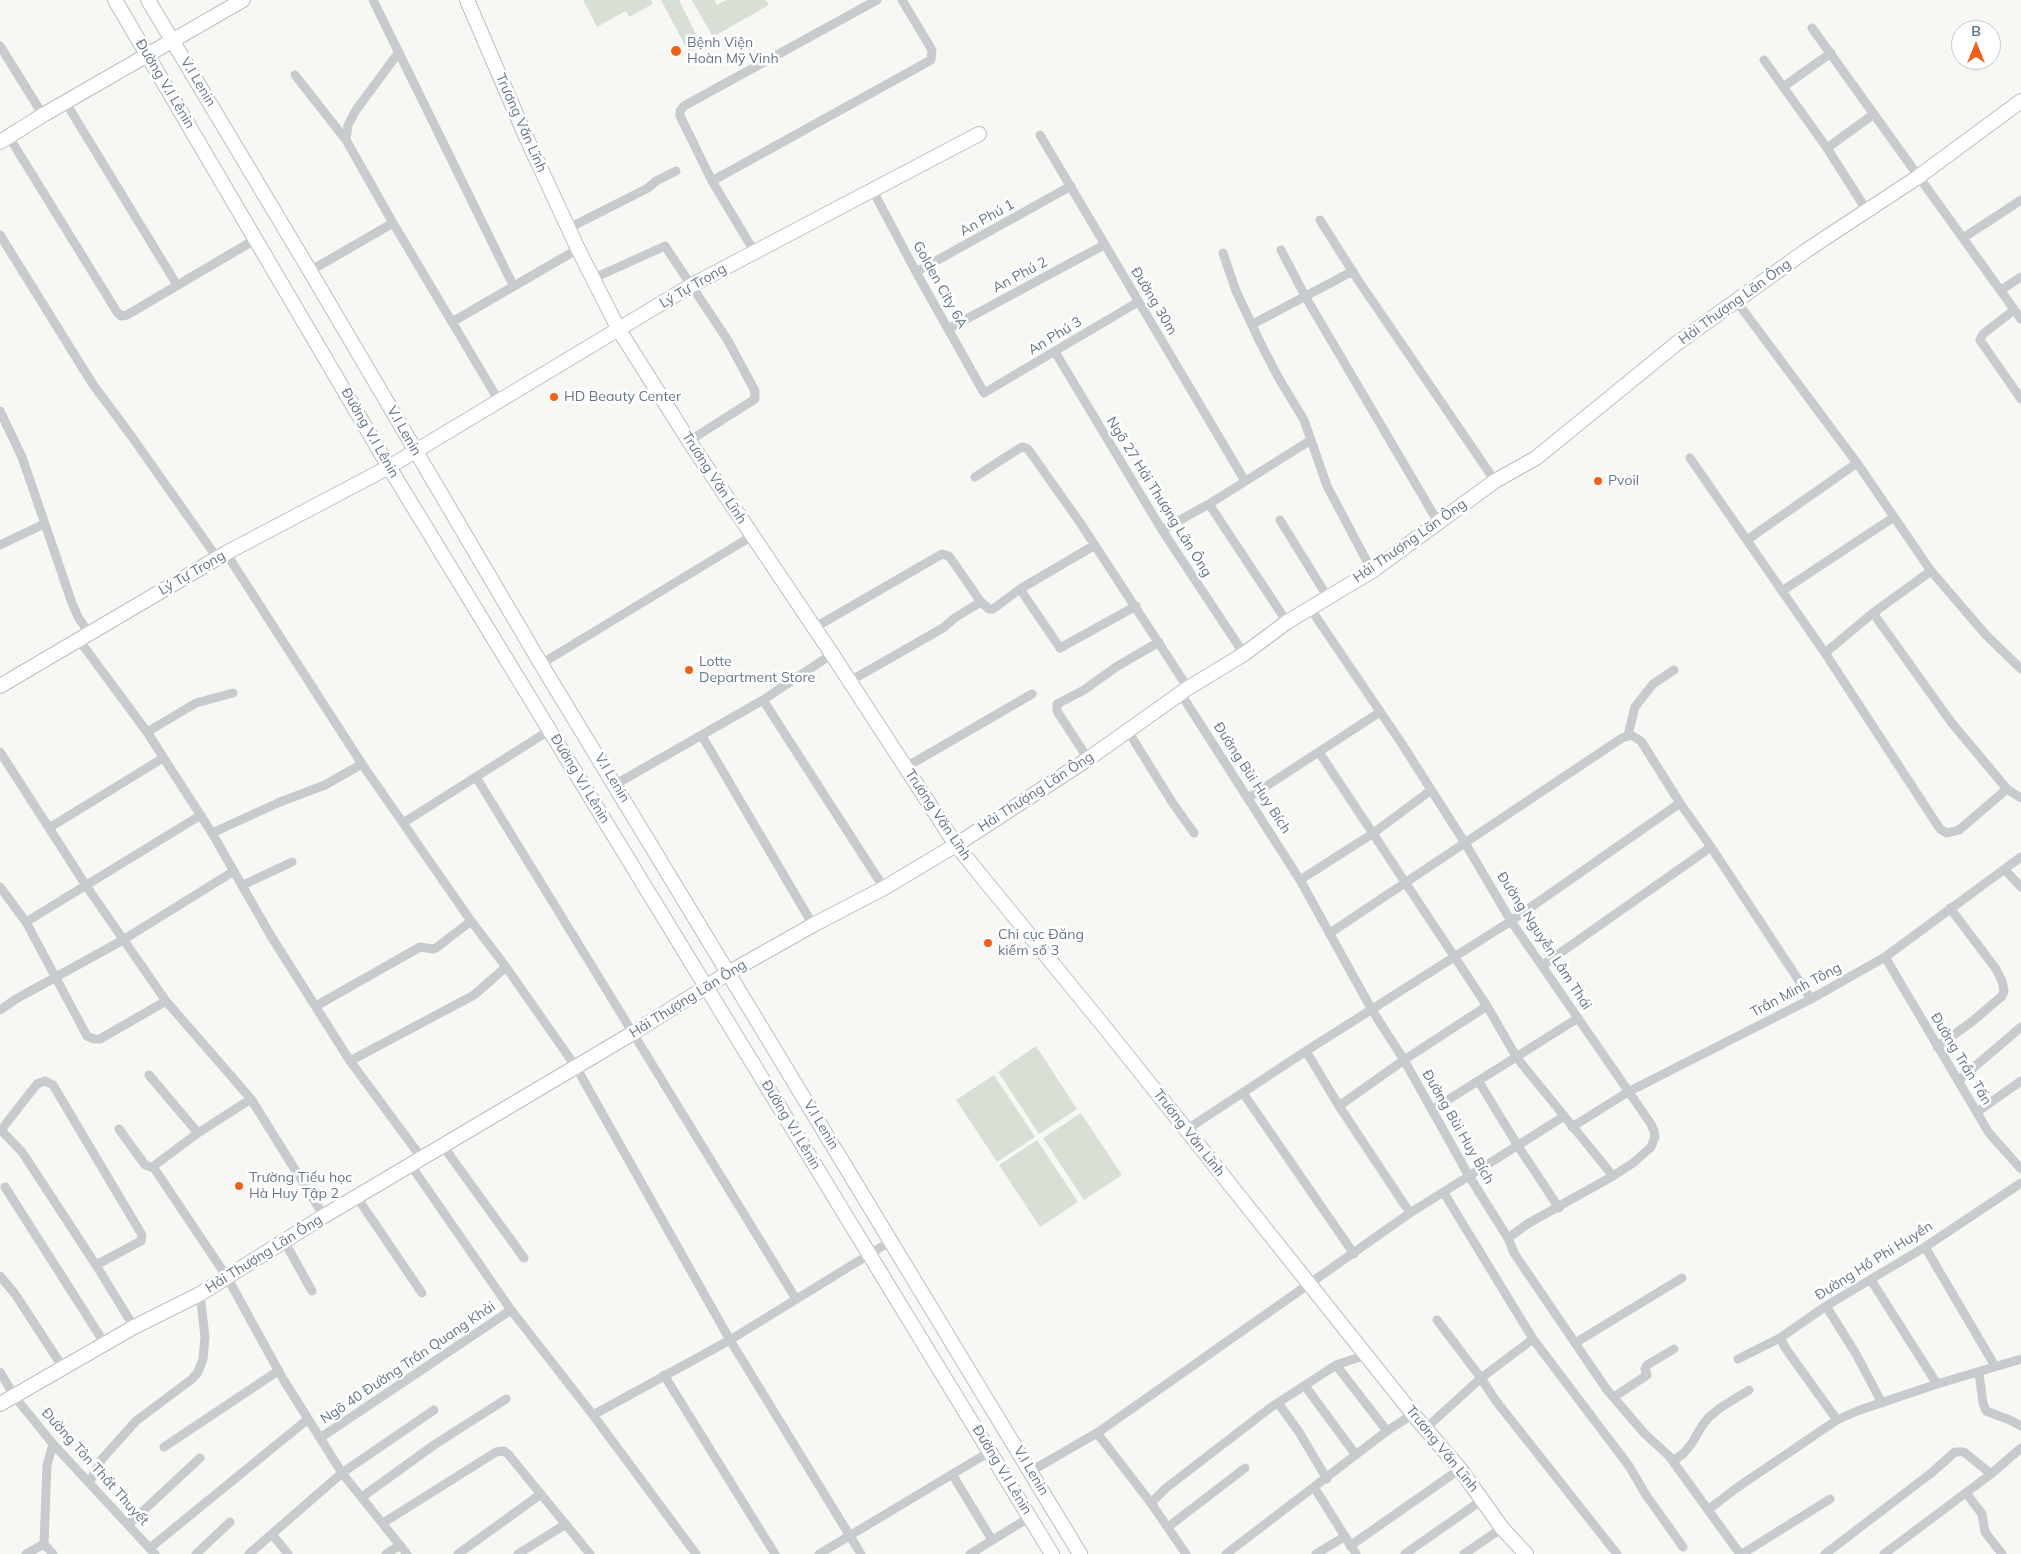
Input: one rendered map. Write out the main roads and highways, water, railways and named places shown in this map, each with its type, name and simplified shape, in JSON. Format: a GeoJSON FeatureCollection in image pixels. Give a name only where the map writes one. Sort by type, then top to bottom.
{"type":"FeatureCollection","features":[{"type":"Feature","properties":{"kind":"place","name":"Bệnh Viện Hoàn Mỹ Vinh"},"geometry":{"type":"Point","coordinates":[676,51]}},
{"type":"Feature","properties":{"kind":"place","name":"HD Beauty Center"},"geometry":{"type":"Point","coordinates":[554,397]}},
{"type":"Feature","properties":{"kind":"place","name":"Pvoil"},"geometry":{"type":"Point","coordinates":[1598,481]}},
{"type":"Feature","properties":{"kind":"place","name":"Lotte Department Store"},"geometry":{"type":"Point","coordinates":[689,670]}},
{"type":"Feature","properties":{"kind":"place","name":"Chi cục Đăng kiểm số 3"},"geometry":{"type":"Point","coordinates":[988,943]}},
{"type":"Feature","properties":{"kind":"place","name":"Trường Tiểu học Hà Huy Tập 2"},"geometry":{"type":"Point","coordinates":[239,1186]}}]}
